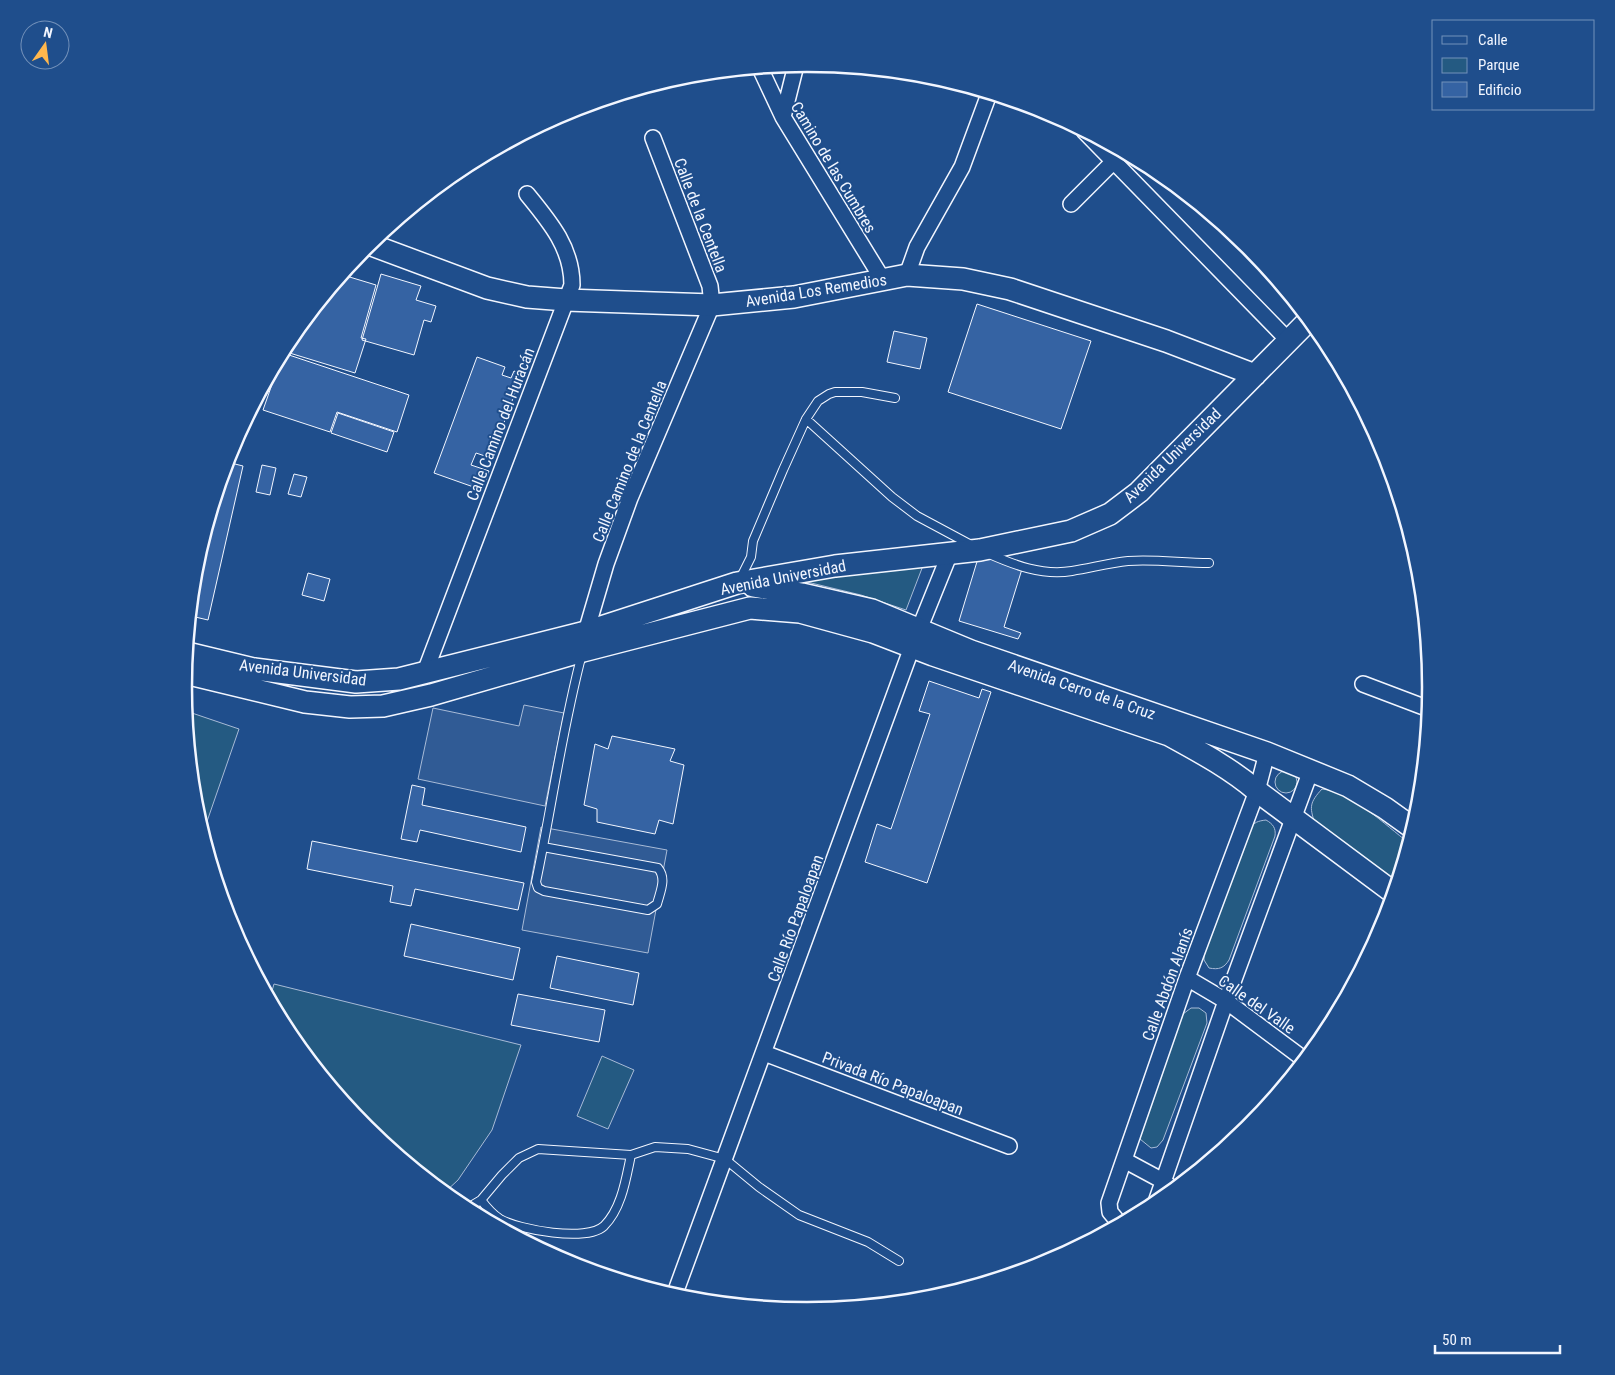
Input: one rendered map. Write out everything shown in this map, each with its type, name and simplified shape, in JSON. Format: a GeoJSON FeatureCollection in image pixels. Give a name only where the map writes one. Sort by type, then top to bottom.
{"type":"FeatureCollection","features":[{"type":"Feature","properties":{"kind":"street"},"geometry":{"type":"LineString","coordinates":[[783,117],[794,73]]}},
{"type":"Feature","properties":{"kind":"street","name":"Camino de las Cumbres"},"geometry":{"type":"LineString","coordinates":[[763,74],[783,117],[883,280]]}},
{"type":"Feature","properties":{"kind":"street"},"geometry":{"type":"LineString","coordinates":[[907,275],[917,247],[962,167],[987,99]]}},
{"type":"Feature","properties":{"kind":"street","name":"Calle de la Centella"},"geometry":{"type":"LineString","coordinates":[[653,138],[710,286],[712,305]]}},
{"type":"Feature","properties":{"kind":"street"},"geometry":{"type":"LineString","coordinates":[[1071,204],[1119,157]]}},
{"type":"Feature","properties":{"kind":"street"},"geometry":{"type":"LineString","coordinates":[[1120,158],[1288,340]]}},
{"type":"Feature","properties":{"kind":"street","name":"Calle Camino del Huracán"},"geometry":{"type":"LineString","coordinates":[[425,672],[572,285],[572,273],[563,245],[554,227],[527,194]]}},
{"type":"Feature","properties":{"kind":"street","name":"Avenida Los Remedios"},"geometry":{"type":"LineString","coordinates":[[379,248],[487,288],[527,297],[566,300],[712,305],[794,297],[907,275],[963,279],[1010,289],[1166,341],[1255,375]]}},
{"type":"Feature","properties":{"kind":"street","name":"Calle Camino de la Centella"},"geometry":{"type":"LineString","coordinates":[[584,642],[606,564],[630,498],[712,305]]}},
{"type":"Feature","properties":{"kind":"street","name":"Avenida Universidad"},"geometry":{"type":"LineString","coordinates":[[193,675],[306,702],[350,707],[384,706],[431,695],[584,642],[738,583],[835,566],[980,550],[1071,531],[1110,514],[1139,492],[1304,325]]}},
{"type":"Feature","properties":{"kind":"street","name":"Calle Río Papaloapan"},"geometry":{"type":"LineString","coordinates":[[677,1288],[916,638],[950,553]]}},
{"type":"Feature","properties":{"kind":"street","name":"Avenida Cerro de la Cruz"},"geometry":{"type":"LineString","coordinates":[[738,583],[802,594],[872,610],[916,638],[1169,735],[1239,775],[1257,791],[1389,889]]}},
{"type":"Feature","properties":{"kind":"street","name":"Avenida Universidad"},"geometry":{"type":"LineString","coordinates":[[194,655],[254,669],[356,682],[399,679],[425,672],[750,608]]}},
{"type":"Feature","properties":{"kind":"street","name":"Avenida Cerro de la Cruz"},"geometry":{"type":"LineString","coordinates":[[750,608],[800,612],[872,632],[916,638],[970,651],[1267,753],[1311,770],[1348,786],[1407,823]]}},
{"type":"Feature","properties":{"kind":"street"},"geometry":{"type":"LineString","coordinates":[[1363,684],[1422,706]]}},
{"type":"Feature","properties":{"kind":"street","name":"Calle Abdón Alanís"},"geometry":{"type":"LineString","coordinates":[[1116,1219],[1110,1212],[1109,1203],[1187,978],[1257,791],[1267,753]]}},
{"type":"Feature","properties":{"kind":"street"},"geometry":{"type":"LineString","coordinates":[[1168,1185],[1226,1001],[1311,770]]}},
{"type":"Feature","properties":{"kind":"street","name":"Calle del Valle"},"geometry":{"type":"LineString","coordinates":[[1187,978],[1226,1001],[1299,1056]]}},
{"type":"Feature","properties":{"kind":"street","name":"Privada Río Papaloapan"},"geometry":{"type":"LineString","coordinates":[[764,1053],[1009,1146]]}},
{"type":"Feature","properties":{"kind":"street"},"geometry":{"type":"LineString","coordinates":[[1124,1160],[1167,1186]]}},
{"type":"Feature","properties":{"kind":"lane"},"geometry":{"type":"LineString","coordinates":[[738,583],[751,557],[753,541],[806,419],[818,401],[829,394],[862,392],[895,398]]}},
{"type":"Feature","properties":{"kind":"lane"},"geometry":{"type":"LineString","coordinates":[[806,419],[892,497],[917,516],[980,550],[1012,564],[1030,570],[1070,572],[1128,561],[1209,563]]}},
{"type":"Feature","properties":{"kind":"lane"},"geometry":{"type":"LineString","coordinates":[[543,847],[658,868],[663,879],[657,904],[648,910],[544,891],[538,888],[536,882],[568,709],[584,642]]}},
{"type":"Feature","properties":{"kind":"lane"},"geometry":{"type":"LineString","coordinates":[[474,1204],[482,1200],[502,1175],[519,1158],[538,1149],[631,1155],[655,1147],[688,1148],[724,1159],[799,1215],[868,1242],[899,1261]]}},
{"type":"Feature","properties":{"kind":"lane"},"geometry":{"type":"LineString","coordinates":[[482,1200],[490,1212],[502,1220],[548,1232],[568,1234],[589,1233],[602,1228],[616,1208],[622,1193],[631,1155]]}},
{"type":"Feature","properties":{"kind":"green space"},"geometry":{"type":"Polygon","coordinates":[[[924,563],[906,610],[861,595],[807,582],[807,579],[924,563]]]}},
{"type":"Feature","properties":{"kind":"green space"},"geometry":{"type":"Polygon","coordinates":[[[193,713],[239,729],[207,821],[198,768],[193,713]]]}},
{"type":"Feature","properties":{"kind":"green space"},"geometry":{"type":"Polygon","coordinates":[[[1282,771],[1290,771],[1297,778],[1297,786],[1290,793],[1282,793],[1275,786],[1275,778],[1282,771]]]}},
{"type":"Feature","properties":{"kind":"green space"},"geometry":{"type":"Polygon","coordinates":[[[1322,789],[1345,796],[1404,839],[1391,881],[1315,823],[1311,809],[1315,798],[1322,789]]]}},
{"type":"Feature","properties":{"kind":"green space"},"geometry":{"type":"Polygon","coordinates":[[[1266,820],[1274,826],[1275,836],[1229,960],[1221,968],[1209,968],[1204,960],[1204,955],[1250,829],[1256,822],[1266,820]]]}},
{"type":"Feature","properties":{"kind":"green space"},"geometry":{"type":"Polygon","coordinates":[[[274,984],[521,1045],[492,1130],[458,1180],[450,1187],[402,1150],[373,1122],[345,1093],[320,1062],[296,1029],[272,990],[274,984]]]}},
{"type":"Feature","properties":{"kind":"green space"},"geometry":{"type":"Polygon","coordinates":[[[1191,1008],[1199,1008],[1206,1013],[1207,1023],[1163,1140],[1157,1147],[1151,1148],[1140,1139],[1140,1132],[1183,1014],[1191,1008]]]}},
{"type":"Feature","properties":{"kind":"green space"},"geometry":{"type":"Polygon","coordinates":[[[602,1056],[634,1070],[608,1129],[577,1116],[602,1056]]]}},
{"type":"Feature","properties":{"kind":"shaded area"},"geometry":{"type":"Polygon","coordinates":[[[524,705],[564,713],[545,806],[418,779],[433,708],[519,726],[524,705]]]}},
{"type":"Feature","properties":{"kind":"shaded area"},"geometry":{"type":"Polygon","coordinates":[[[541,827],[667,850],[648,953],[522,930],[541,827]]]}},
{"type":"Feature","properties":{"kind":"building"},"geometry":{"type":"Polygon","coordinates":[[[381,274],[421,286],[416,300],[436,306],[431,322],[424,320],[414,355],[362,340],[381,274]]]}},
{"type":"Feature","properties":{"kind":"building"},"geometry":{"type":"Polygon","coordinates":[[[350,277],[376,285],[361,338],[366,339],[355,373],[291,354],[320,313],[350,277]]]}},
{"type":"Feature","properties":{"kind":"building"},"geometry":{"type":"Polygon","coordinates":[[[977,304],[1091,341],[1061,429],[948,392],[977,304]]]}},
{"type":"Feature","properties":{"kind":"building"},"geometry":{"type":"Polygon","coordinates":[[[894,331],[927,338],[920,369],[887,362],[894,331]]]}},
{"type":"Feature","properties":{"kind":"building"},"geometry":{"type":"Polygon","coordinates":[[[290,355],[409,395],[397,432],[337,412],[330,432],[263,410],[271,388],[290,355]]]}},
{"type":"Feature","properties":{"kind":"building"},"geometry":{"type":"Polygon","coordinates":[[[477,357],[505,367],[502,375],[511,378],[514,371],[522,374],[491,458],[476,453],[471,465],[489,471],[482,490],[434,473],[477,357]]]}},
{"type":"Feature","properties":{"kind":"building"},"geometry":{"type":"Polygon","coordinates":[[[338,413],[394,432],[387,452],[331,433],[338,413]]]}},
{"type":"Feature","properties":{"kind":"building"},"geometry":{"type":"Polygon","coordinates":[[[235,464],[243,466],[208,620],[197,617],[204,568],[213,528],[235,464]]]}},
{"type":"Feature","properties":{"kind":"building"},"geometry":{"type":"Polygon","coordinates":[[[262,465],[276,468],[270,495],[256,492],[262,465]]]}},
{"type":"Feature","properties":{"kind":"building"},"geometry":{"type":"Polygon","coordinates":[[[294,474],[307,477],[301,497],[288,494],[294,474]]]}},
{"type":"Feature","properties":{"kind":"building"},"geometry":{"type":"Polygon","coordinates":[[[979,555],[1022,569],[1004,627],[1021,633],[1018,639],[959,621],[979,555]]]}},
{"type":"Feature","properties":{"kind":"building"},"geometry":{"type":"Polygon","coordinates":[[[308,573],[330,579],[324,601],[302,595],[308,573]]]}},
{"type":"Feature","properties":{"kind":"building"},"geometry":{"type":"Polygon","coordinates":[[[929,681],[979,698],[982,689],[991,692],[927,883],[865,862],[877,824],[891,829],[930,714],[919,711],[929,681]]]}},
{"type":"Feature","properties":{"kind":"building"},"geometry":{"type":"Polygon","coordinates":[[[612,736],[675,749],[670,761],[684,765],[673,824],[659,820],[655,834],[597,822],[597,809],[584,805],[595,744],[608,749],[612,736]]]}},
{"type":"Feature","properties":{"kind":"building"},"geometry":{"type":"Polygon","coordinates":[[[412,785],[425,788],[422,805],[526,827],[521,852],[420,830],[417,842],[401,839],[412,785]]]}},
{"type":"Feature","properties":{"kind":"building"},"geometry":{"type":"Polygon","coordinates":[[[312,841],[524,883],[518,910],[415,889],[411,906],[390,902],[393,886],[307,869],[312,841]]]}},
{"type":"Feature","properties":{"kind":"building"},"geometry":{"type":"Polygon","coordinates":[[[411,924],[520,948],[513,980],[404,956],[411,924]]]}},
{"type":"Feature","properties":{"kind":"building"},"geometry":{"type":"Polygon","coordinates":[[[557,956],[639,973],[633,1005],[550,988],[557,956]]]}},
{"type":"Feature","properties":{"kind":"building"},"geometry":{"type":"Polygon","coordinates":[[[518,994],[605,1010],[599,1042],[511,1025],[518,994]]]}}]}
